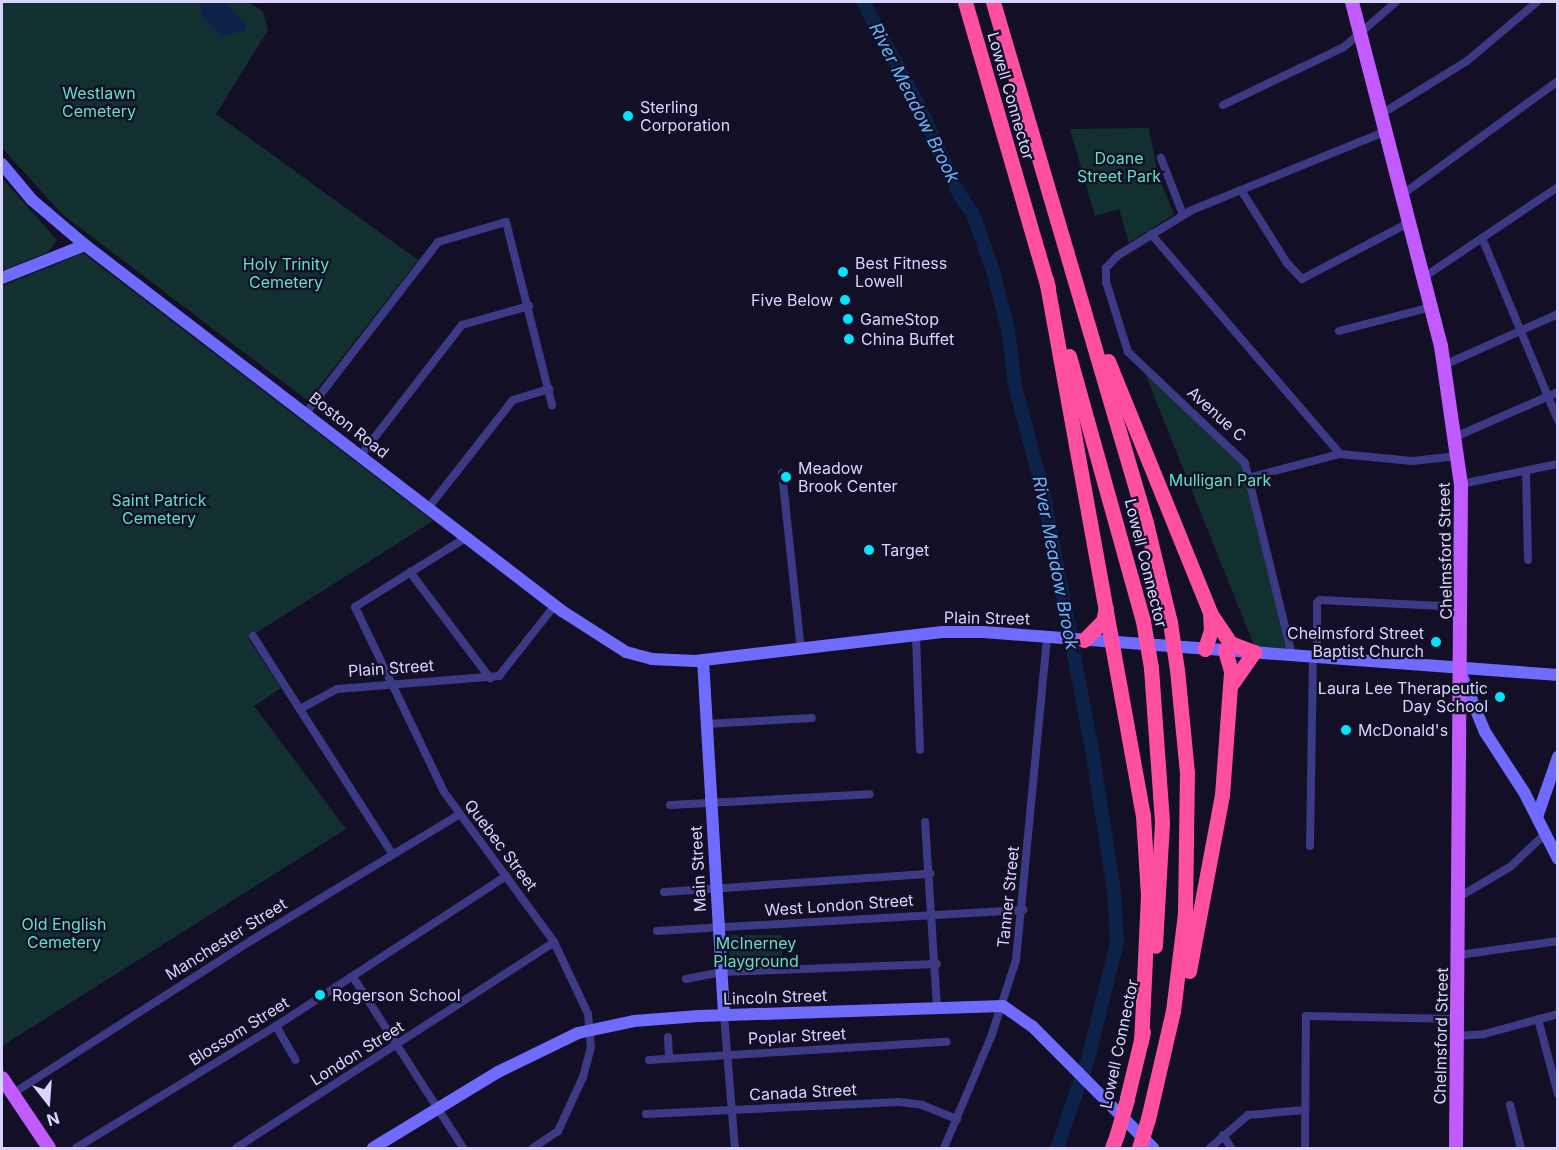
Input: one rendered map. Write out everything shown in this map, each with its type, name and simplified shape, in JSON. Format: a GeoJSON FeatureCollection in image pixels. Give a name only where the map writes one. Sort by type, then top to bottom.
{"type":"FeatureCollection","features":[{"type":"Feature","properties":{"kind":"highway","name":"Lowell Connector"},"geometry":{"type":"LineString","coordinates":[[965,2],[1143,621],[1151,668],[1160,763],[1162,840],[1158,918],[1141,1041],[1114,1141]]}},
{"type":"Feature","properties":{"kind":"highway","name":"Lowell Connector"},"geometry":{"type":"LineString","coordinates":[[993,2],[1146,523],[1170,622],[1177,670],[1187,773],[1186,894],[1177,990],[1159,1078],[1139,1149]]}},
{"type":"Feature","properties":{"kind":"highway"},"geometry":{"type":"LineString","coordinates":[[1072,271],[1210,612],[1230,643],[1254,652],[1237,672],[1230,689]]}},
{"type":"Feature","properties":{"kind":"highway"},"geometry":{"type":"LineString","coordinates":[[1046,279],[1113,642],[1147,855],[1141,1041]]}},
{"type":"Feature","properties":{"kind":"highway"},"geometry":{"type":"LineString","coordinates":[[1084,640],[1102,621],[1106,608]]}},
{"type":"Feature","properties":{"kind":"highway"},"geometry":{"type":"LineString","coordinates":[[1205,649],[1210,638],[1210,612]]}},
{"type":"Feature","properties":{"kind":"highway"},"geometry":{"type":"LineString","coordinates":[[1159,1078],[1176,1029],[1215,839],[1230,689],[1230,663],[1225,650]]}},
{"type":"Feature","properties":{"kind":"main road","name":"Chelmsford Street"},"geometry":{"type":"LineString","coordinates":[[1352,2],[1383,113],[1431,307],[1444,365],[1461,484],[1463,608],[1456,1149]]}},
{"type":"Feature","properties":{"kind":"main road"},"geometry":{"type":"LineString","coordinates":[[2,1078],[49,1149]]}},
{"type":"Feature","properties":{"kind":"street"},"geometry":{"type":"LineString","coordinates":[[1223,105],[1361,35],[1396,2]]}},
{"type":"Feature","properties":{"kind":"street"},"geometry":{"type":"LineString","coordinates":[[1383,113],[1467,61],[1537,2]]}},
{"type":"Feature","properties":{"kind":"street"},"geometry":{"type":"LineString","coordinates":[[1403,194],[1557,81]]}},
{"type":"Feature","properties":{"kind":"street"},"geometry":{"type":"LineString","coordinates":[[1340,454],[1151,234],[1183,215],[1387,131]]}},
{"type":"Feature","properties":{"kind":"street"},"geometry":{"type":"LineString","coordinates":[[1161,158],[1183,215]]}},
{"type":"Feature","properties":{"kind":"street","name":"Boston Road"},"geometry":{"type":"LineString","coordinates":[[2,164],[32,200],[84,245],[601,639],[652,659],[679,662],[703,660]]}},
{"type":"Feature","properties":{"kind":"street"},"geometry":{"type":"LineString","coordinates":[[1424,277],[1557,187]]}},
{"type":"Feature","properties":{"kind":"street"},"geometry":{"type":"LineString","coordinates":[[1241,190],[1287,264],[1302,279],[1410,222]]}},
{"type":"Feature","properties":{"kind":"street"},"geometry":{"type":"LineString","coordinates":[[306,413],[438,242],[506,222],[529,306],[552,405]]}},
{"type":"Feature","properties":{"kind":"street","name":"Avenue C"},"geometry":{"type":"LineString","coordinates":[[1151,234],[1117,256],[1106,268],[1106,282],[1125,347],[1235,450],[1251,477],[1292,656]]}},
{"type":"Feature","properties":{"kind":"street"},"geometry":{"type":"LineString","coordinates":[[1482,238],[1557,421]]}},
{"type":"Feature","properties":{"kind":"street"},"geometry":{"type":"LineString","coordinates":[[2,278],[84,245]]}},
{"type":"Feature","properties":{"kind":"street"},"geometry":{"type":"LineString","coordinates":[[362,455],[462,325],[529,306]]}},
{"type":"Feature","properties":{"kind":"street"},"geometry":{"type":"LineString","coordinates":[[1339,331],[1431,307]]}},
{"type":"Feature","properties":{"kind":"street"},"geometry":{"type":"LineString","coordinates":[[1444,365],[1557,314]]}},
{"type":"Feature","properties":{"kind":"street"},"geometry":{"type":"LineString","coordinates":[[429,507],[513,400],[549,389]]}},
{"type":"Feature","properties":{"kind":"street"},"geometry":{"type":"LineString","coordinates":[[1455,437],[1557,392]]}},
{"type":"Feature","properties":{"kind":"street"},"geometry":{"type":"LineString","coordinates":[[1251,477],[1340,454],[1413,460],[1458,456]]}},
{"type":"Feature","properties":{"kind":"street"},"geometry":{"type":"LineString","coordinates":[[1461,484],[1557,464]]}},
{"type":"Feature","properties":{"kind":"street"},"geometry":{"type":"LineString","coordinates":[[1526,472],[1528,560]]}},
{"type":"Feature","properties":{"kind":"street"},"geometry":{"type":"LineString","coordinates":[[782,473],[801,650]]}},
{"type":"Feature","properties":{"kind":"street"},"geometry":{"type":"LineString","coordinates":[[467,537],[410,572],[490,678],[502,675],[555,605]]}},
{"type":"Feature","properties":{"kind":"street","name":"Quebec Street"},"geometry":{"type":"LineString","coordinates":[[410,572],[355,607],[458,815],[554,942],[572,973],[591,1028],[588,1065],[572,1102],[558,1131],[533,1149]]}},
{"type":"Feature","properties":{"kind":"street"},"geometry":{"type":"LineString","coordinates":[[1310,846],[1317,603],[1320,600],[1463,608]]}},
{"type":"Feature","properties":{"kind":"street","name":"Plain Street"},"geometry":{"type":"LineString","coordinates":[[703,660],[961,631],[1254,652],[1462,672],[1557,675]]}},
{"type":"Feature","properties":{"kind":"street"},"geometry":{"type":"LineString","coordinates":[[253,636],[392,853]]}},
{"type":"Feature","properties":{"kind":"street"},"geometry":{"type":"LineString","coordinates":[[916,636],[920,750]]}},
{"type":"Feature","properties":{"kind":"street","name":"Tanner Street"},"geometry":{"type":"LineString","coordinates":[[944,1149],[1002,1006],[1016,960],[1052,637]]}},
{"type":"Feature","properties":{"kind":"street","name":"Main Street"},"geometry":{"type":"LineString","coordinates":[[703,660],[723,1015],[735,1149]]}},
{"type":"Feature","properties":{"kind":"street"},"geometry":{"type":"LineString","coordinates":[[1462,672],[1485,732],[1537,817],[1557,856]]}},
{"type":"Feature","properties":{"kind":"street","name":"Plain Street"},"geometry":{"type":"LineString","coordinates":[[300,709],[330,690],[490,678]]}},
{"type":"Feature","properties":{"kind":"street"},"geometry":{"type":"LineString","coordinates":[[707,724],[812,718]]}},
{"type":"Feature","properties":{"kind":"street"},"geometry":{"type":"LineString","coordinates":[[1537,817],[1557,761]]}},
{"type":"Feature","properties":{"kind":"street"},"geometry":{"type":"LineString","coordinates":[[670,805],[870,794]]}},
{"type":"Feature","properties":{"kind":"street","name":"Manchester Street"},"geometry":{"type":"LineString","coordinates":[[12,1094],[392,853],[458,815]]}},
{"type":"Feature","properties":{"kind":"street"},"geometry":{"type":"LineString","coordinates":[[926,822],[937,964],[937,1006]]}},
{"type":"Feature","properties":{"kind":"street"},"geometry":{"type":"LineString","coordinates":[[1459,897],[1510,867],[1545,834]]}},
{"type":"Feature","properties":{"kind":"street"},"geometry":{"type":"LineString","coordinates":[[664,892],[930,874]]}},
{"type":"Feature","properties":{"kind":"street","name":"Blossom Street"},"geometry":{"type":"LineString","coordinates":[[76,1149],[276,1026],[506,876]]}},
{"type":"Feature","properties":{"kind":"street","name":"West London Street"},"geometry":{"type":"LineString","coordinates":[[657,932],[1023,910]]}},
{"type":"Feature","properties":{"kind":"street"},"geometry":{"type":"LineString","coordinates":[[1459,955],[1557,941]]}},
{"type":"Feature","properties":{"kind":"street","name":"London Street"},"geometry":{"type":"LineString","coordinates":[[236,1149],[554,942]]}},
{"type":"Feature","properties":{"kind":"street"},"geometry":{"type":"LineString","coordinates":[[686,979],[721,972],[937,964]]}},
{"type":"Feature","properties":{"kind":"street"},"geometry":{"type":"LineString","coordinates":[[353,977],[399,1045],[463,1149]]}},
{"type":"Feature","properties":{"kind":"street","name":"Lincoln Street"},"geometry":{"type":"LineString","coordinates":[[373,1149],[525,1058],[578,1033],[634,1021],[723,1015],[937,1006],[1002,1006]]}},
{"type":"Feature","properties":{"kind":"street"},"geometry":{"type":"LineString","coordinates":[[1002,1006],[1032,1026],[1153,1149]]}},
{"type":"Feature","properties":{"kind":"street"},"geometry":{"type":"LineString","coordinates":[[1458,1036],[1557,1014]]}},
{"type":"Feature","properties":{"kind":"street"},"geometry":{"type":"LineString","coordinates":[[1305,1149],[1306,1016],[1458,1019]]}},
{"type":"Feature","properties":{"kind":"street"},"geometry":{"type":"LineString","coordinates":[[1538,1019],[1555,1074],[1557,1094]]}},
{"type":"Feature","properties":{"kind":"street"},"geometry":{"type":"LineString","coordinates":[[276,1026],[296,1060]]}},
{"type":"Feature","properties":{"kind":"street"},"geometry":{"type":"LineString","coordinates":[[668,1037],[669,1057]]}},
{"type":"Feature","properties":{"kind":"street","name":"Poplar Street"},"geometry":{"type":"LineString","coordinates":[[649,1060],[946,1042]]}},
{"type":"Feature","properties":{"kind":"street","name":"Canada Street"},"geometry":{"type":"LineString","coordinates":[[646,1114],[898,1102],[922,1105],[957,1119]]}},
{"type":"Feature","properties":{"kind":"street"},"geometry":{"type":"LineString","coordinates":[[1510,1105],[1521,1149]]}},
{"type":"Feature","properties":{"kind":"street"},"geometry":{"type":"LineString","coordinates":[[1210,1149],[1248,1115],[1305,1110]]}},
{"type":"Feature","properties":{"kind":"street"},"geometry":{"type":"LineString","coordinates":[[1223,1135],[1231,1149]]}},
{"type":"Feature","properties":{"kind":"green space"},"geometry":{"type":"Polygon","coordinates":[[[2,2],[249,2],[263,12],[268,30],[216,114],[418,260],[308,401],[62,214],[2,148],[2,2]]]}},
{"type":"Feature","properties":{"kind":"green space","name":"Doane Street Park"},"geometry":{"type":"Polygon","coordinates":[[[1149,128],[1158,176],[1174,214],[1129,243],[1119,209],[1095,216],[1070,129],[1149,128]]]}},
{"type":"Feature","properties":{"kind":"green space"},"geometry":{"type":"Polygon","coordinates":[[[2,178],[57,240],[48,252],[2,271],[2,178]]]}},
{"type":"Feature","properties":{"kind":"green space","name":"Saint Patrick Cemetery"},"geometry":{"type":"Polygon","coordinates":[[[83,253],[433,521],[248,638],[281,688],[254,706],[346,829],[2,1046],[2,286],[83,253]]]}},
{"type":"Feature","properties":{"kind":"green space","name":"Mulligan Park"},"geometry":{"type":"Polygon","coordinates":[[[1142,366],[1241,456],[1292,655],[1255,648],[1142,366]]]}},
{"type":"Feature","properties":{"kind":"green space","name":"McInerney Playground"},"geometry":{"type":"Polygon","coordinates":[[[729,935],[782,935],[782,967],[729,967],[729,935]]]}},
{"type":"Feature","properties":{"kind":"water"},"geometry":{"type":"Polygon","coordinates":[[[199,2],[225,3],[247,25],[243,31],[222,36],[203,18],[199,2]]]}},
{"type":"Feature","properties":{"kind":"waterway","name":"River Meadow Brook"},"geometry":{"type":"LineString","coordinates":[[863,2],[918,104],[959,194],[973,214],[993,271],[1008,329],[1015,386],[1043,491],[1093,756],[1114,892],[1117,942],[1088,1059],[1057,1148]]}},
{"type":"Feature","properties":{"kind":"place","name":"Sterling Corporation"},"geometry":{"type":"Point","coordinates":[628,116]}},
{"type":"Feature","properties":{"kind":"place","name":"Best Fitness Lowell"},"geometry":{"type":"Point","coordinates":[843,272]}},
{"type":"Feature","properties":{"kind":"place","name":"Five Below"},"geometry":{"type":"Point","coordinates":[845,300]}},
{"type":"Feature","properties":{"kind":"place","name":"GameStop"},"geometry":{"type":"Point","coordinates":[848,319]}},
{"type":"Feature","properties":{"kind":"place","name":"China Buffet"},"geometry":{"type":"Point","coordinates":[849,339]}},
{"type":"Feature","properties":{"kind":"place","name":"Meadow Brook Center"},"geometry":{"type":"Point","coordinates":[786,477]}},
{"type":"Feature","properties":{"kind":"place","name":"Target"},"geometry":{"type":"Point","coordinates":[869,550]}},
{"type":"Feature","properties":{"kind":"place","name":"Chelmsford Street Baptist Church"},"geometry":{"type":"Point","coordinates":[1436,642]}},
{"type":"Feature","properties":{"kind":"place","name":"Laura Lee Therapeutic Day School"},"geometry":{"type":"Point","coordinates":[1500,697]}},
{"type":"Feature","properties":{"kind":"place","name":"McDonald's"},"geometry":{"type":"Point","coordinates":[1346,730]}},
{"type":"Feature","properties":{"kind":"place","name":"Rogerson School"},"geometry":{"type":"Point","coordinates":[320,995]}},
{"type":"Feature","properties":{"kind":"park label","name":"Westlawn Cemetery"},"geometry":{"type":"Point","coordinates":[99,102]}},
{"type":"Feature","properties":{"kind":"park label","name":"Holy Trinity Cemetery"},"geometry":{"type":"Point","coordinates":[286,273]}},
{"type":"Feature","properties":{"kind":"park label","name":"Old English Cemetery"},"geometry":{"type":"Point","coordinates":[64,933]}}]}
